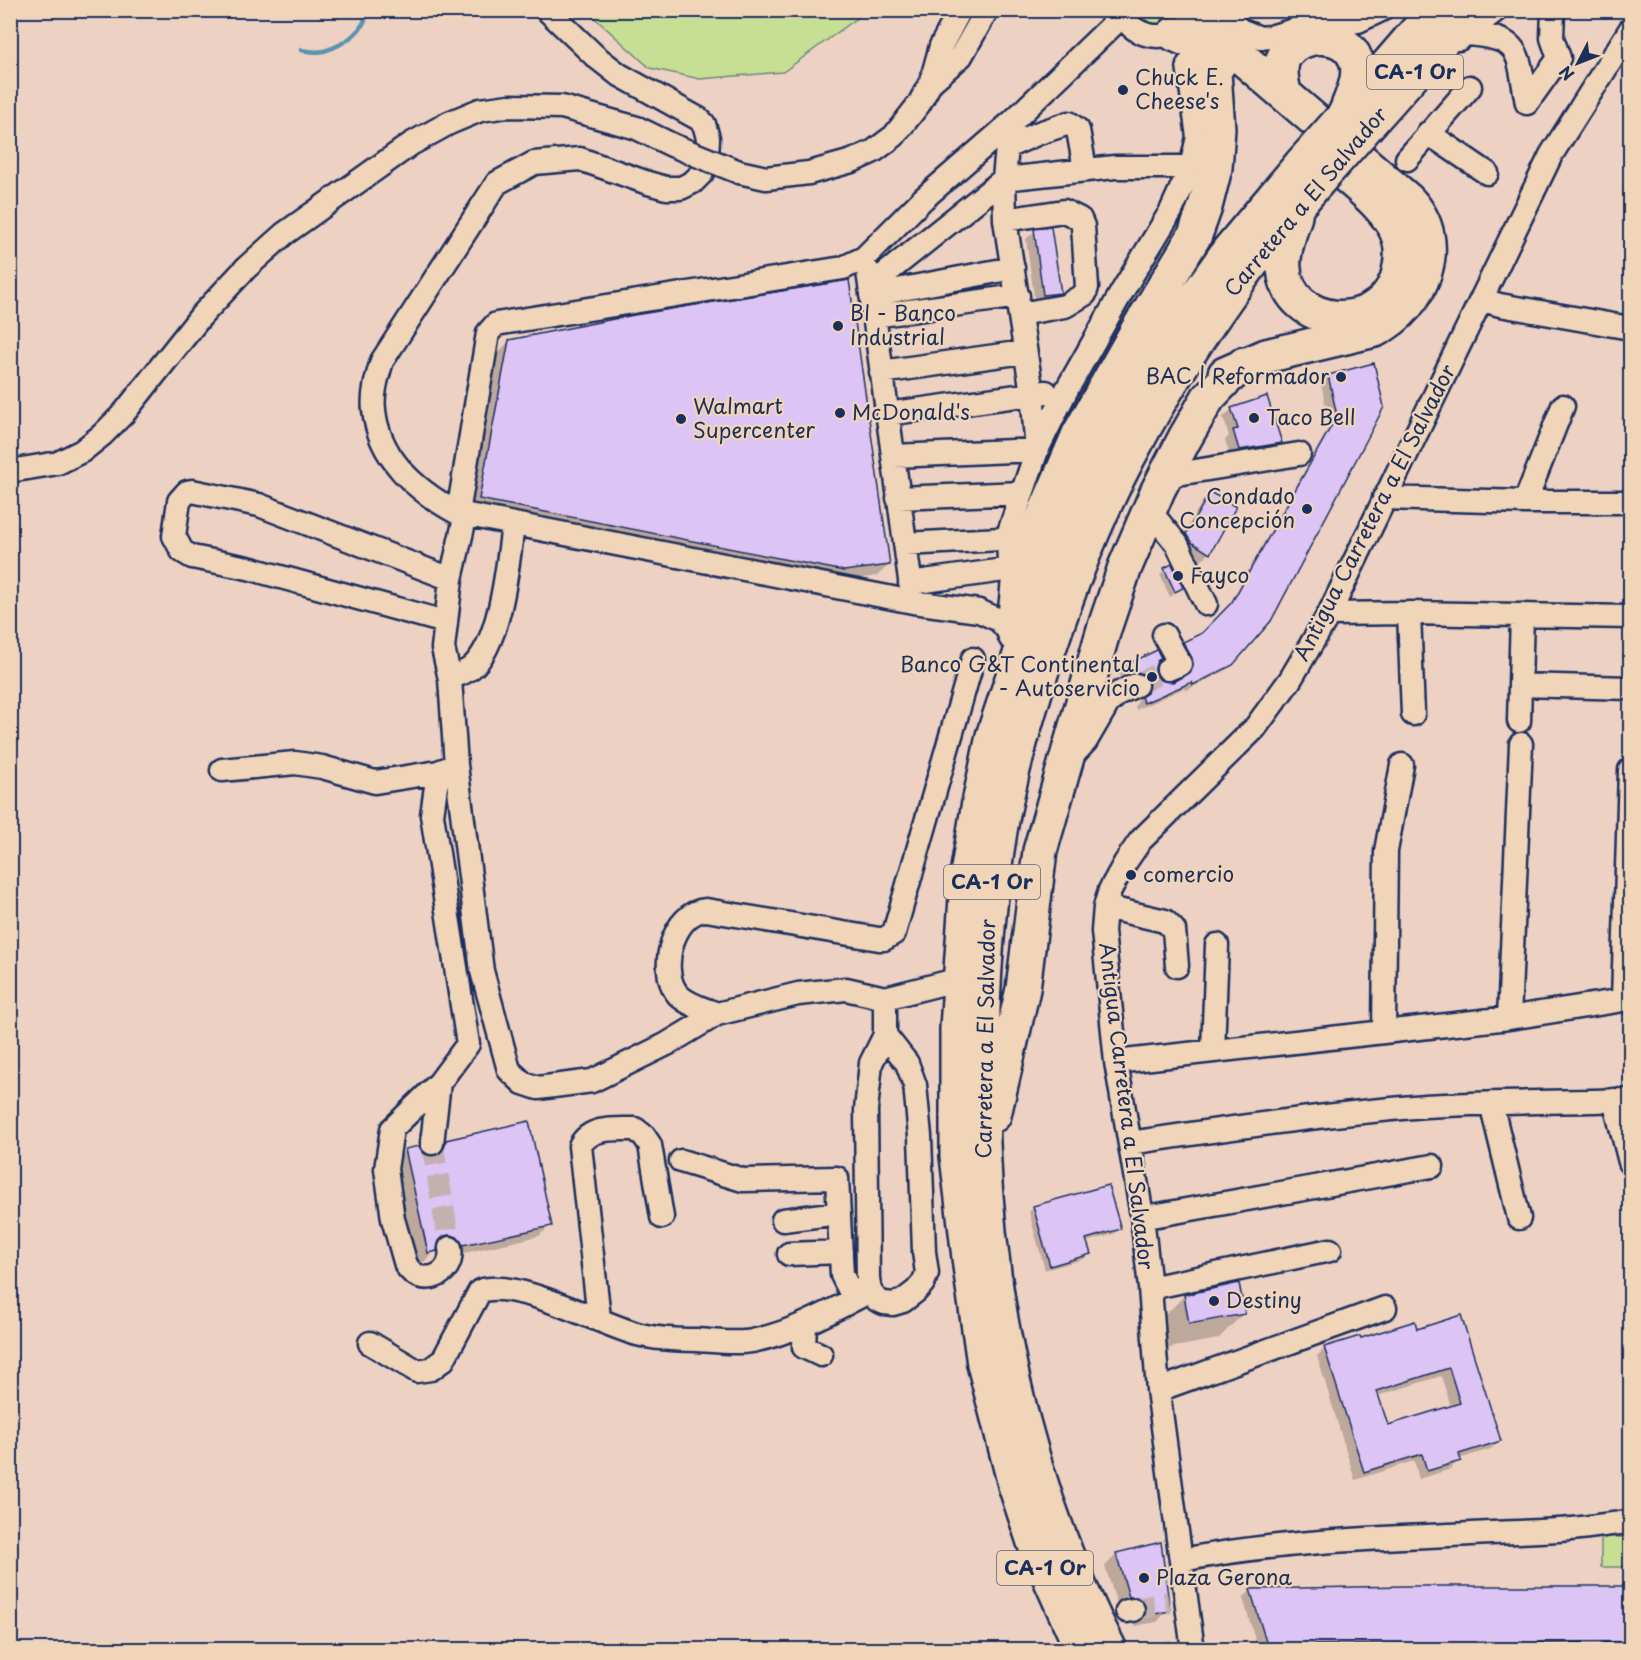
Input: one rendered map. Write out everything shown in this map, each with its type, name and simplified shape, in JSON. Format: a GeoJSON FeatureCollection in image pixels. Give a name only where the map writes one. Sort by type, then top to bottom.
{"type":"FeatureCollection","features":[{"type":"Feature","properties":{"kind":"highway"},"geometry":{"type":"LineString","coordinates":[[1149,420],[1201,385],[1244,364],[1375,330],[1386,325],[1413,299],[1421,284],[1427,261],[1428,241],[1419,212],[1408,200],[1213,33],[1201,10]]}},
{"type":"Feature","properties":{"kind":"highway","name":"Carretera a El Salvador"},"geometry":{"type":"LineString","coordinates":[[1110,1650],[1094,1619],[1056,1529],[1023,1425],[1008,1361],[991,1252],[982,1163],[982,1052],[987,941],[994,868],[1006,802],[1035,692],[1070,587],[1110,494],[1149,420],[1230,292],[1299,204],[1312,171],[1427,16]]}},
{"type":"Feature","properties":{"kind":"highway","name":"Carretera a El Salvador"},"geometry":{"type":"LineString","coordinates":[[1349,122],[1419,68],[1468,22]]}},
{"type":"Feature","properties":{"kind":"highway"},"geometry":{"type":"LineString","coordinates":[[1015,653],[1018,573],[1022,563],[1079,434],[1195,235],[1205,207],[1215,168],[1218,129],[1214,73],[1196,58],[1195,43],[1174,34]]}},
{"type":"Feature","properties":{"kind":"highway"},"geometry":{"type":"LineString","coordinates":[[1284,93],[1281,70],[1288,52],[1302,41],[1312,37],[1327,37],[1350,50],[1356,61],[1357,75],[1349,122]]}},
{"type":"Feature","properties":{"kind":"highway"},"geometry":{"type":"LineString","coordinates":[[1196,58],[1358,186],[1386,214],[1399,237],[1401,256],[1399,273],[1391,293],[1375,309],[1353,318],[1332,317],[1312,311],[1298,300],[1286,283],[1283,267],[1288,235],[1299,204]]}},
{"type":"Feature","properties":{"kind":"highway","name":"Carretera a El Salvador"},"geometry":{"type":"LineString","coordinates":[[1082,1650],[1035,1545],[1015,1485],[984,1364],[970,1266],[957,1156],[957,1028],[965,897],[978,808],[993,736],[1015,653],[1065,520],[1084,477],[1146,368],[1229,250],[1267,202],[1312,171]]}},
{"type":"Feature","properties":{"kind":"highway"},"geometry":{"type":"LineString","coordinates":[[1165,283],[1229,250]]}},
{"type":"Feature","properties":{"kind":"highway"},"geometry":{"type":"LineString","coordinates":[[982,1163],[1023,989],[1040,851],[1104,629],[1125,567],[1149,510],[1194,420],[1208,398],[1244,364]]}},
{"type":"Feature","properties":{"kind":"street"},"geometry":{"type":"LineString","coordinates":[[547,10],[595,56],[618,74],[699,119],[708,138],[707,159],[702,173],[693,182],[681,188],[666,188],[648,183],[580,159],[534,163],[497,183],[382,361],[374,394],[374,411],[381,438],[396,466],[437,502],[462,514],[513,525],[911,592],[979,611],[999,620],[1015,653]]}},
{"type":"Feature","properties":{"kind":"street"},"geometry":{"type":"LineString","coordinates":[[10,471],[58,463],[82,451],[124,413],[201,316],[246,268],[284,234],[411,144],[449,123],[490,108],[562,107],[637,128],[739,172],[766,178],[809,173],[874,151],[894,136],[920,104],[931,82],[941,46],[960,10]]}},
{"type":"Feature","properties":{"kind":"street"},"geometry":{"type":"LineString","coordinates":[[931,82],[961,57],[987,10]]}},
{"type":"Feature","properties":{"kind":"street"},"geometry":{"type":"LineString","coordinates":[[960,979],[885,998],[846,989],[798,994],[717,1014],[667,1044],[592,1081],[538,1088],[523,1083],[509,1070],[482,971],[447,769],[450,678],[443,648],[451,579],[488,333],[496,324],[843,268],[864,258],[923,199],[1013,121],[1121,13],[1129,25],[1139,32],[1162,37],[1174,34],[1190,22],[1197,10]]}},
{"type":"Feature","properties":{"kind":"street"},"geometry":{"type":"LineString","coordinates":[[1221,10],[1240,30],[1260,38],[1325,21],[1347,23],[1358,21],[1380,10]]}},
{"type":"Feature","properties":{"kind":"street"},"geometry":{"type":"LineString","coordinates":[[1468,22],[1496,10]]}},
{"type":"Feature","properties":{"kind":"street"},"geometry":{"type":"LineString","coordinates":[[1468,22],[1502,39],[1512,47],[1518,56],[1527,103],[1559,58],[1552,38],[1553,10]]}},
{"type":"Feature","properties":{"kind":"street","name":"Antigua Carretera a El Salvador"},"geometry":{"type":"LineString","coordinates":[[1193,1650],[1178,1601],[1182,1560],[1158,1390],[1142,1216],[1116,1062],[1103,931],[1105,907],[1110,890],[1140,842],[1255,728],[1290,680],[1329,614],[1551,155],[1630,30]]}},
{"type":"Feature","properties":{"kind":"street"},"geometry":{"type":"LineString","coordinates":[[911,592],[1004,570],[1009,564],[1008,535],[1037,450],[1065,391],[1171,211],[1191,167],[1198,137],[1196,58]]}},
{"type":"Feature","properties":{"kind":"street"},"geometry":{"type":"LineString","coordinates":[[1407,159],[1470,87]]}},
{"type":"Feature","properties":{"kind":"street"},"geometry":{"type":"LineString","coordinates":[[1013,121],[1007,147],[1004,185],[1005,220],[1032,393],[1037,450]]}},
{"type":"Feature","properties":{"kind":"street"},"geometry":{"type":"LineString","coordinates":[[1007,147],[1069,123],[1078,130],[1087,175]]}},
{"type":"Feature","properties":{"kind":"street"},"geometry":{"type":"LineString","coordinates":[[1428,133],[1487,173]]}},
{"type":"Feature","properties":{"kind":"street"},"geometry":{"type":"LineString","coordinates":[[1029,189],[1115,167],[1191,167]]}},
{"type":"Feature","properties":{"kind":"street"},"geometry":{"type":"LineString","coordinates":[[872,299],[1004,185],[1087,175]]}},
{"type":"Feature","properties":{"kind":"street"},"geometry":{"type":"LineString","coordinates":[[953,240],[1004,185]]}},
{"type":"Feature","properties":{"kind":"street"},"geometry":{"type":"LineString","coordinates":[[872,299],[1065,306],[1085,294],[1083,226],[1080,219],[1064,211],[1005,220]]}},
{"type":"Feature","properties":{"kind":"street"},"geometry":{"type":"LineString","coordinates":[[864,258],[872,299],[911,592]]}},
{"type":"Feature","properties":{"kind":"street"},"geometry":{"type":"LineString","coordinates":[[872,299],[1013,268]]}},
{"type":"Feature","properties":{"kind":"street"},"geometry":{"type":"LineString","coordinates":[[1086,277],[1123,290]]}},
{"type":"Feature","properties":{"kind":"street"},"geometry":{"type":"LineString","coordinates":[[1482,300],[1630,328]]}},
{"type":"Feature","properties":{"kind":"street"},"geometry":{"type":"LineString","coordinates":[[881,372],[1024,352]]}},
{"type":"Feature","properties":{"kind":"street"},"geometry":{"type":"LineString","coordinates":[[887,414],[1032,393],[1065,391]]}},
{"type":"Feature","properties":{"kind":"street"},"geometry":{"type":"LineString","coordinates":[[1525,502],[1563,406]]}},
{"type":"Feature","properties":{"kind":"street"},"geometry":{"type":"LineString","coordinates":[[893,456],[1037,450]]}},
{"type":"Feature","properties":{"kind":"street"},"geometry":{"type":"LineString","coordinates":[[1166,476],[1299,454]]}},
{"type":"Feature","properties":{"kind":"street"},"geometry":{"type":"LineString","coordinates":[[445,622],[248,568],[192,557],[182,551],[174,536],[176,507],[182,497],[192,490],[259,505],[451,579]]}},
{"type":"Feature","properties":{"kind":"street"},"geometry":{"type":"LineString","coordinates":[[898,498],[1022,493]]}},
{"type":"Feature","properties":{"kind":"street"},"geometry":{"type":"LineString","coordinates":[[1384,498],[1630,502]]}},
{"type":"Feature","properties":{"kind":"street"},"geometry":{"type":"LineString","coordinates":[[1149,510],[1177,544],[1206,604]]}},
{"type":"Feature","properties":{"kind":"street"},"geometry":{"type":"LineString","coordinates":[[450,678],[471,668],[488,646],[504,588],[513,525]]}},
{"type":"Feature","properties":{"kind":"street"},"geometry":{"type":"LineString","coordinates":[[905,544],[1001,539],[1008,535]]}},
{"type":"Feature","properties":{"kind":"street"},"geometry":{"type":"LineString","coordinates":[[979,611],[1000,602],[1017,590]]}},
{"type":"Feature","properties":{"kind":"street"},"geometry":{"type":"LineString","coordinates":[[1409,613],[1413,714]]}},
{"type":"Feature","properties":{"kind":"street"},"geometry":{"type":"LineString","coordinates":[[1329,614],[1630,617]]}},
{"type":"Feature","properties":{"kind":"street"},"geometry":{"type":"LineString","coordinates":[[1519,721],[1522,615]]}},
{"type":"Feature","properties":{"kind":"street"},"geometry":{"type":"LineString","coordinates":[[1164,635],[1179,664],[1168,669]]}},
{"type":"Feature","properties":{"kind":"street"},"geometry":{"type":"LineString","coordinates":[[717,1014],[678,995],[668,975],[671,948],[681,926],[693,912],[706,910],[879,939],[884,939],[894,933],[974,659]]}},
{"type":"Feature","properties":{"kind":"street"},"geometry":{"type":"LineString","coordinates":[[1065,763],[1086,741],[1108,703],[1119,693],[1136,685]]}},
{"type":"Feature","properties":{"kind":"street"},"geometry":{"type":"LineString","coordinates":[[1521,685],[1630,688]]}},
{"type":"Feature","properties":{"kind":"street"},"geometry":{"type":"LineString","coordinates":[[1509,1018],[1521,744]]}},
{"type":"Feature","properties":{"kind":"street"},"geometry":{"type":"LineString","coordinates":[[222,770],[295,763],[322,767],[375,782],[447,769]]}},
{"type":"Feature","properties":{"kind":"street"},"geometry":{"type":"LineString","coordinates":[[1384,1031],[1386,851],[1402,765]]}},
{"type":"Feature","properties":{"kind":"street"},"geometry":{"type":"LineString","coordinates":[[447,769],[432,815],[468,1044],[439,1083],[392,1129],[386,1169],[393,1219],[409,1270],[423,1278],[438,1276],[449,1264],[450,1248]]}},
{"type":"Feature","properties":{"kind":"street"},"geometry":{"type":"LineString","coordinates":[[1116,1062],[1509,1018],[1627,1000],[1630,770]]}},
{"type":"Feature","properties":{"kind":"street"},"geometry":{"type":"LineString","coordinates":[[1105,907],[1165,921],[1174,930],[1177,966]]}},
{"type":"Feature","properties":{"kind":"street"},"geometry":{"type":"LineString","coordinates":[[1213,1051],[1217,945]]}},
{"type":"Feature","properties":{"kind":"street"},"geometry":{"type":"LineString","coordinates":[[370,1342],[417,1371],[431,1369],[443,1360],[480,1291],[489,1288],[501,1288],[598,1318],[638,1334],[674,1340],[750,1341],[806,1325],[862,1295],[868,1279],[866,1110],[871,1063],[885,1035],[885,998]]}},
{"type":"Feature","properties":{"kind":"street"},"geometry":{"type":"LineString","coordinates":[[681,1161],[742,1180],[836,1177],[842,1275],[862,1295],[885,1303],[893,1304],[903,1301],[923,1283],[927,1273],[924,1252],[920,1136],[915,1085],[907,1063],[885,1035]]}},
{"type":"Feature","properties":{"kind":"street"},"geometry":{"type":"LineString","coordinates":[[432,1143],[439,1083]]}},
{"type":"Feature","properties":{"kind":"street"},"geometry":{"type":"LineString","coordinates":[[1130,1143],[1270,1121],[1377,1110],[1491,1103],[1622,1100],[1630,1162]]}},
{"type":"Feature","properties":{"kind":"street"},"geometry":{"type":"LineString","coordinates":[[1491,1103],[1519,1218]]}},
{"type":"Feature","properties":{"kind":"street"},"geometry":{"type":"LineString","coordinates":[[598,1318],[580,1146],[590,1133],[610,1129],[635,1129],[644,1136],[650,1145],[662,1217]]}},
{"type":"Feature","properties":{"kind":"street"},"geometry":{"type":"LineString","coordinates":[[1142,1216],[1170,1213],[1432,1166]]}},
{"type":"Feature","properties":{"kind":"street"},"geometry":{"type":"LineString","coordinates":[[783,1220],[839,1213]]}},
{"type":"Feature","properties":{"kind":"street"},"geometry":{"type":"LineString","coordinates":[[1150,1288],[1330,1250]]}},
{"type":"Feature","properties":{"kind":"street"},"geometry":{"type":"LineString","coordinates":[[789,1254],[841,1252]]}},
{"type":"Feature","properties":{"kind":"street"},"geometry":{"type":"LineString","coordinates":[[1158,1390],[1385,1308]]}},
{"type":"Feature","properties":{"kind":"street"},"geometry":{"type":"LineString","coordinates":[[806,1325],[804,1347],[821,1355]]}},
{"type":"Feature","properties":{"kind":"street"},"geometry":{"type":"LineString","coordinates":[[1182,1560],[1330,1540],[1561,1530],[1630,1522]]}},
{"type":"Feature","properties":{"kind":"green space"},"geometry":{"type":"Polygon","coordinates":[[[587,11],[867,11],[783,72],[700,79],[650,68],[587,11]]]}},
{"type":"Feature","properties":{"kind":"green space"},"geometry":{"type":"Polygon","coordinates":[[[1132,11],[1182,11],[1171,21],[1157,24],[1143,21],[1132,11]]]}},
{"type":"Feature","properties":{"kind":"green space"},"geometry":{"type":"Polygon","coordinates":[[[1601,1537],[1630,1537],[1630,1567],[1601,1567],[1601,1537]]]}},
{"type":"Feature","properties":{"kind":"building"},"geometry":{"type":"Polygon","coordinates":[[[1051,227],[1061,293],[1043,295],[1034,229],[1051,227]]]}},
{"type":"Feature","properties":{"kind":"building","name":"Walmart Supercenter"},"geometry":{"type":"Polygon","coordinates":[[[849,280],[890,565],[844,571],[479,499],[509,340],[634,315],[849,280]]]}},
{"type":"Feature","properties":{"kind":"building","name":"Condado Concepción"},"geometry":{"type":"Polygon","coordinates":[[[1374,363],[1384,407],[1271,621],[1233,665],[1193,685],[1192,682],[1144,703],[1141,697],[1147,693],[1148,679],[1144,674],[1138,672],[1130,673],[1126,665],[1157,650],[1161,658],[1157,661],[1155,668],[1160,680],[1173,682],[1191,672],[1192,658],[1183,642],[1202,633],[1232,602],[1337,416],[1328,375],[1374,363]]]}},
{"type":"Feature","properties":{"kind":"building","name":"Taco Bell"},"geometry":{"type":"Polygon","coordinates":[[[1267,396],[1282,443],[1239,450],[1233,430],[1238,429],[1231,408],[1267,396]]]}},
{"type":"Feature","properties":{"kind":"building"},"geometry":{"type":"Polygon","coordinates":[[[1210,492],[1236,507],[1210,554],[1191,542],[1186,534],[1210,492]]]}},
{"type":"Feature","properties":{"kind":"building"},"geometry":{"type":"Polygon","coordinates":[[[1172,564],[1183,588],[1175,592],[1164,568],[1172,564]]]}},
{"type":"Feature","properties":{"kind":"building"},"geometry":{"type":"Polygon","coordinates":[[[529,1121],[552,1226],[463,1245],[457,1237],[444,1236],[439,1241],[437,1251],[428,1253],[405,1149],[419,1146],[424,1154],[437,1156],[443,1151],[446,1140],[529,1121]]]}},
{"type":"Feature","properties":{"kind":"building"},"geometry":{"type":"Polygon","coordinates":[[[1108,1185],[1121,1229],[1086,1239],[1091,1254],[1050,1266],[1033,1206],[1108,1185]]]}},
{"type":"Feature","properties":{"kind":"building","name":"Destiny"},"geometry":{"type":"Polygon","coordinates":[[[1239,1283],[1245,1314],[1189,1324],[1184,1295],[1239,1283]]]}},
{"type":"Feature","properties":{"kind":"building"},"geometry":{"type":"Polygon","coordinates":[[[1461,1315],[1501,1441],[1459,1454],[1461,1461],[1427,1471],[1422,1454],[1364,1472],[1324,1347],[1415,1321],[1417,1329],[1461,1315]],[[1449,1368],[1377,1391],[1388,1425],[1460,1403],[1449,1368]]]}},
{"type":"Feature","properties":{"kind":"building","name":"Plaza Gerona"},"geometry":{"type":"Polygon","coordinates":[[[1161,1542],[1170,1611],[1145,1616],[1146,1608],[1143,1601],[1137,1597],[1129,1597],[1116,1553],[1161,1542]]]}},
{"type":"Feature","properties":{"kind":"building"},"geometry":{"type":"Polygon","coordinates":[[[1630,1586],[1630,1642],[1267,1645],[1250,1589],[1630,1586]]]}},
{"type":"Feature","properties":{"kind":"waterway"},"geometry":{"type":"LineString","coordinates":[[301,50],[324,51],[346,41],[363,24],[367,10]]}},
{"type":"Feature","properties":{"kind":"tunnel"},"geometry":{"type":"LineString","coordinates":[[1136,685],[1168,669]]}},
{"type":"Feature","properties":{"kind":"tunnel"},"geometry":{"type":"LineString","coordinates":[[432,1143],[450,1248]]}},
{"type":"Feature","properties":{"kind":"tunnel"},"geometry":{"type":"LineString","coordinates":[[1133,1610],[1169,1602]]}},
{"type":"Feature","properties":{"kind":"place","name":"Chuck E. Cheese's"},"geometry":{"type":"Point","coordinates":[1123,90]}},
{"type":"Feature","properties":{"kind":"place","name":"BI - Banco Industrial"},"geometry":{"type":"Point","coordinates":[838,326]}},
{"type":"Feature","properties":{"kind":"place","name":"BAC | Reformador"},"geometry":{"type":"Point","coordinates":[1341,377]}},
{"type":"Feature","properties":{"kind":"place","name":"McDonald's"},"geometry":{"type":"Point","coordinates":[840,413]}},
{"type":"Feature","properties":{"kind":"place","name":"Taco Bell"},"geometry":{"type":"Point","coordinates":[1254,418]}},
{"type":"Feature","properties":{"kind":"place","name":"Walmart Supercenter"},"geometry":{"type":"Point","coordinates":[681,419]}},
{"type":"Feature","properties":{"kind":"place","name":"Condado Concepción"},"geometry":{"type":"Point","coordinates":[1307,509]}},
{"type":"Feature","properties":{"kind":"place","name":"Fayco"},"geometry":{"type":"Point","coordinates":[1178,576]}},
{"type":"Feature","properties":{"kind":"place","name":"Banco G&T Continental - Autoservicio"},"geometry":{"type":"Point","coordinates":[1152,677]}},
{"type":"Feature","properties":{"kind":"place","name":"comercio"},"geometry":{"type":"Point","coordinates":[1131,875]}},
{"type":"Feature","properties":{"kind":"place","name":"Destiny"},"geometry":{"type":"Point","coordinates":[1214,1301]}},
{"type":"Feature","properties":{"kind":"place","name":"Plaza Gerona"},"geometry":{"type":"Point","coordinates":[1144,1578]}}]}
